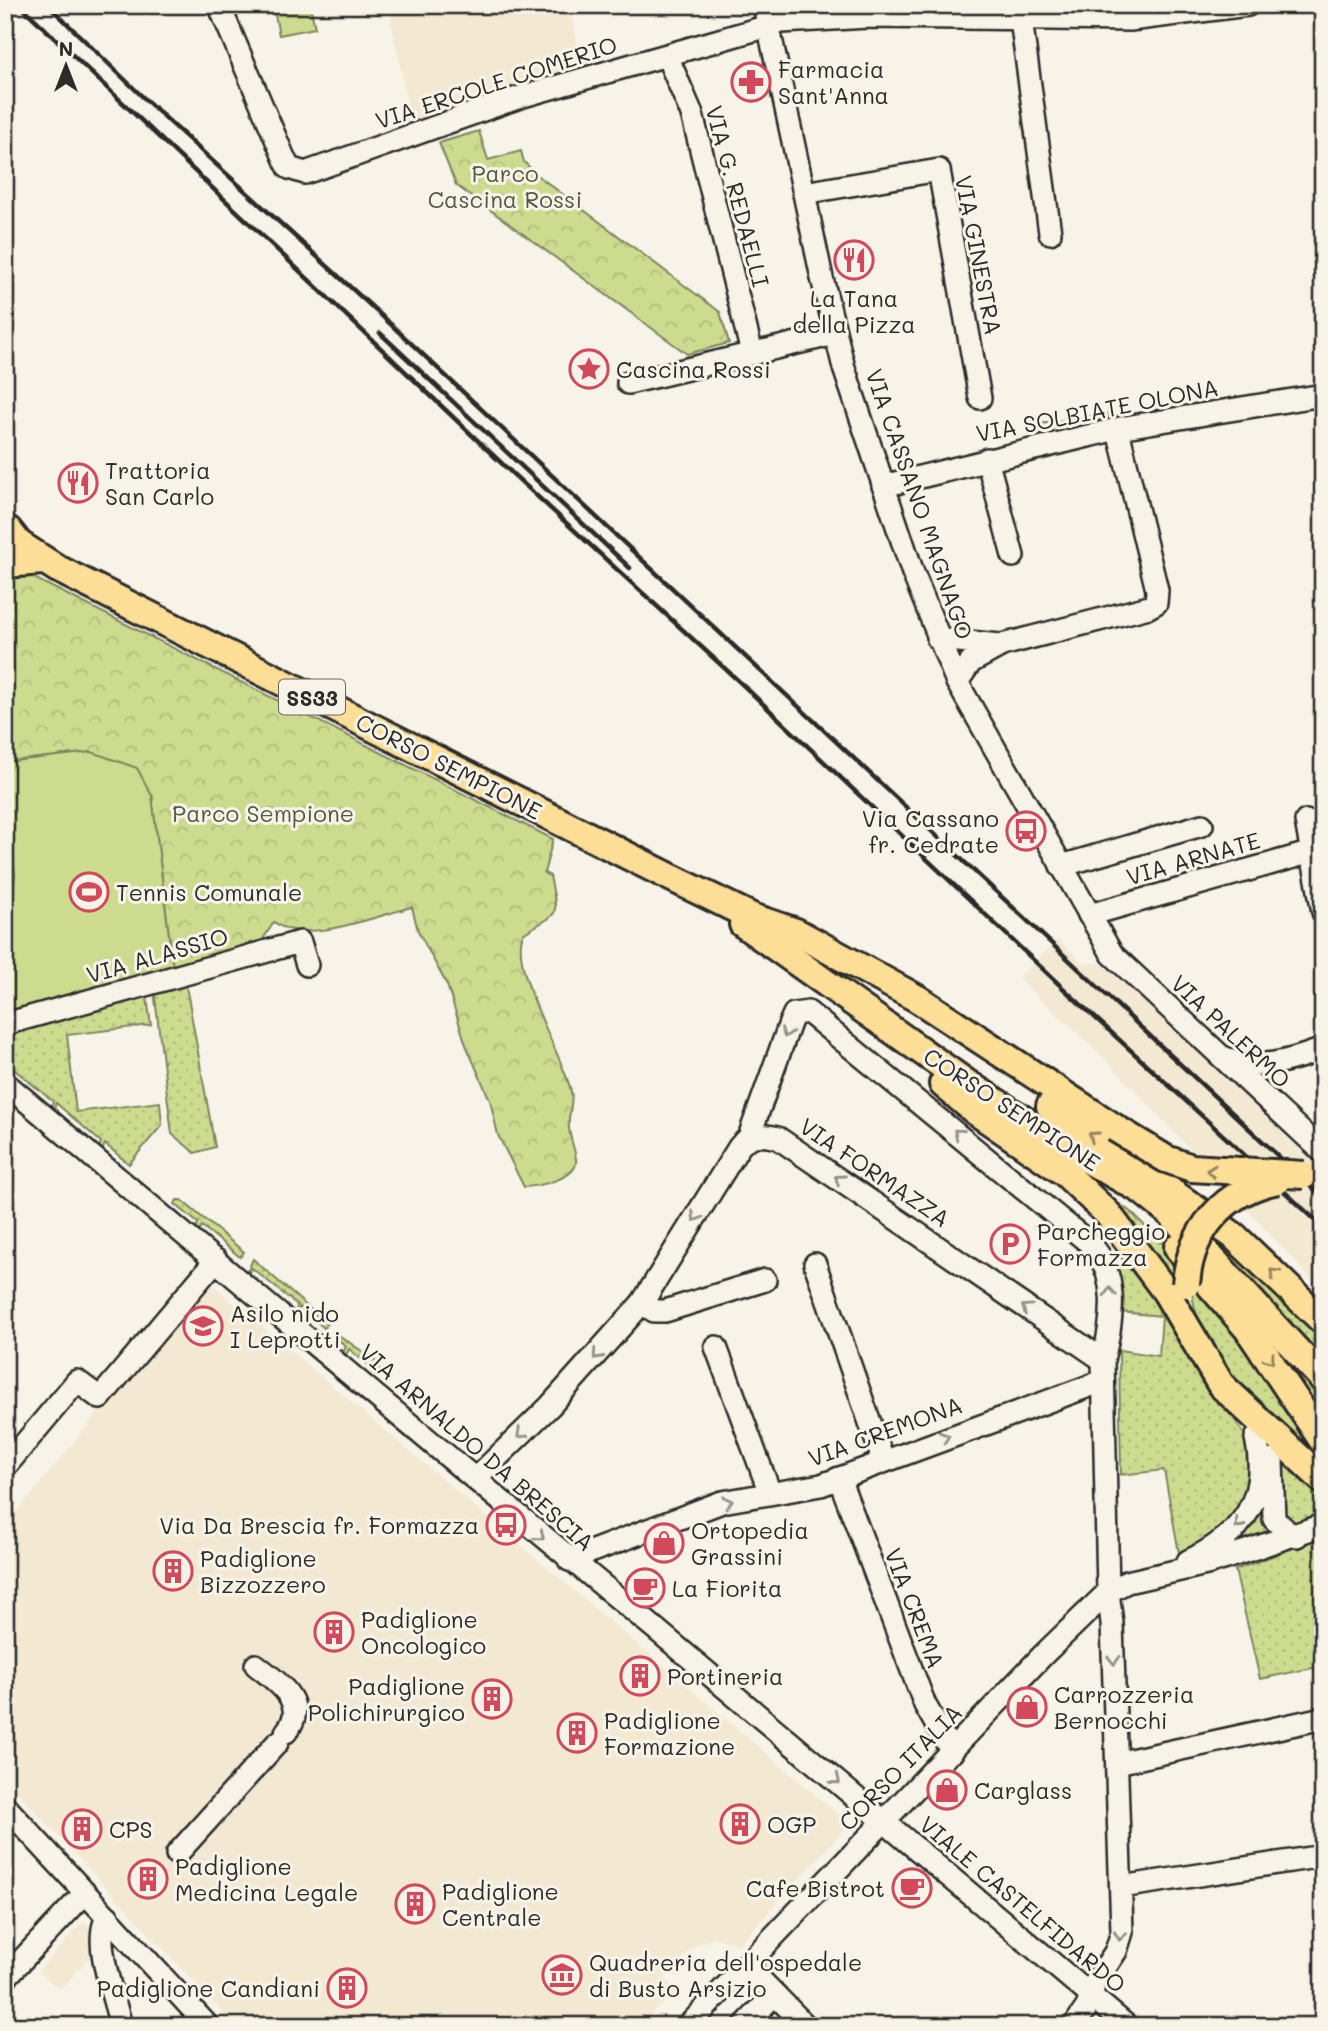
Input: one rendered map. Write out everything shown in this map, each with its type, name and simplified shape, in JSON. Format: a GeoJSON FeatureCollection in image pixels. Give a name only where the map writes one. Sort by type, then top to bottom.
{"type":"FeatureCollection","features":[{"type":"Feature","properties":{"kind":"main road","name":"SS33"},"geometry":{"type":"LineString","coordinates":[[6,534],[43,561]]}},
{"type":"Feature","properties":{"kind":"main road"},"geometry":{"type":"LineString","coordinates":[[5,564],[43,561]]}},
{"type":"Feature","properties":{"kind":"main road","name":"CORSO SEMPIONE"},"geometry":{"type":"LineString","coordinates":[[43,561],[668,876],[752,917],[796,932],[918,999],[1166,1159],[1192,1168],[1313,1176]]}},
{"type":"Feature","properties":{"kind":"main road","name":"CORSO SEMPIONE"},"geometry":{"type":"LineString","coordinates":[[668,876],[815,972],[968,1084],[1141,1191],[1170,1213],[1323,1379]]}},
{"type":"Feature","properties":{"kind":"main road"},"geometry":{"type":"LineString","coordinates":[[752,917],[906,1008],[1193,1205],[1254,1253],[1323,1321]]}},
{"type":"Feature","properties":{"kind":"main road"},"geometry":{"type":"LineString","coordinates":[[815,972],[964,1103],[1064,1172],[1095,1201],[1142,1255],[1209,1365],[1237,1403],[1323,1480]]}},
{"type":"Feature","properties":{"kind":"main road"},"geometry":{"type":"LineString","coordinates":[[1074,1152],[1153,1220],[1248,1329],[1323,1441]]}},
{"type":"Feature","properties":{"kind":"main road"},"geometry":{"type":"LineString","coordinates":[[1209,1365],[1189,1312],[1186,1284],[1195,1243],[1206,1224],[1223,1205],[1259,1184],[1313,1176]]}},
{"type":"Feature","properties":{"kind":"street","name":"VIA ERCOLE COMERIO"},"geometry":{"type":"LineString","coordinates":[[219,5],[285,160],[297,172],[315,170],[520,97],[667,56],[766,15],[1138,20],[1248,5]]}},
{"type":"Feature","properties":{"kind":"street","name":"VIA CASSANO MAGNAGO"},"geometry":{"type":"LineString","coordinates":[[766,15],[835,334],[883,486],[938,639],[957,682],[1089,915],[1112,954],[1134,977]]}},
{"type":"Feature","properties":{"kind":"street"},"geometry":{"type":"LineString","coordinates":[[1021,19],[1050,233]]}},
{"type":"Feature","properties":{"kind":"street","name":"VIA G. REDAELLI"},"geometry":{"type":"LineString","coordinates":[[667,56],[692,114],[752,353]]}},
{"type":"Feature","properties":{"kind":"street","name":"VIA GINESTRA"},"geometry":{"type":"LineString","coordinates":[[804,193],[939,170],[980,398]]}},
{"type":"Feature","properties":{"kind":"street"},"geometry":{"type":"LineString","coordinates":[[628,383],[835,334]]}},
{"type":"Feature","properties":{"kind":"street","name":"VIA SOLBIATE OLONA"},"geometry":{"type":"LineString","coordinates":[[883,486],[987,459],[1118,430],[1323,395]]}},
{"type":"Feature","properties":{"kind":"street"},"geometry":{"type":"LineString","coordinates":[[957,682],[971,662],[1002,645],[1156,603],[1157,590],[1118,430]]}},
{"type":"Feature","properties":{"kind":"street"},"geometry":{"type":"LineString","coordinates":[[987,459],[1013,556]]}},
{"type":"Feature","properties":{"kind":"street"},"geometry":{"type":"LineString","coordinates":[[938,639],[1002,645]]}},
{"type":"Feature","properties":{"kind":"street"},"geometry":{"type":"LineString","coordinates":[[1306,821],[1323,912]]}},
{"type":"Feature","properties":{"kind":"street"},"geometry":{"type":"LineString","coordinates":[[1061,866],[1202,825]]}},
{"type":"Feature","properties":{"kind":"street","name":"VIA ARNATE"},"geometry":{"type":"LineString","coordinates":[[1089,915],[1312,852]]}},
{"type":"Feature","properties":{"kind":"street","name":"VIA ALASSIO"},"geometry":{"type":"LineString","coordinates":[[5,1024],[300,942],[307,965]]}},
{"type":"Feature","properties":{"kind":"street","name":"VIA PALERMO"},"geometry":{"type":"LineString","coordinates":[[1134,977],[1323,1152]]}},
{"type":"Feature","properties":{"kind":"street"},"geometry":{"type":"LineString","coordinates":[[475,1479],[555,1400],[642,1303],[739,1147],[749,1137],[794,1014],[808,1012],[1096,1249],[1106,1262],[1110,1289],[1110,1333],[1103,1360],[1103,1381],[1108,1592],[1112,1623],[1121,1887],[1120,1943],[1089,1993],[1087,2007],[1073,2026]]}},
{"type":"Feature","properties":{"kind":"street"},"geometry":{"type":"LineString","coordinates":[[1215,1052],[1232,1061],[1251,1064],[1297,1058],[1323,1049]]}},
{"type":"Feature","properties":{"kind":"street"},"geometry":{"type":"LineString","coordinates":[[1253,1087],[1297,1058]]}},
{"type":"Feature","properties":{"kind":"street","name":"VIA ARNALDO DA BRESCIA"},"geometry":{"type":"LineString","coordinates":[[5,1083],[595,1582],[636,1613],[885,1822]]}},
{"type":"Feature","properties":{"kind":"street","name":"VIA FORMAZZA"},"geometry":{"type":"LineString","coordinates":[[749,1137],[766,1135],[778,1138],[1103,1360]]}},
{"type":"Feature","properties":{"kind":"street"},"geometry":{"type":"LineString","coordinates":[[5,1467],[77,1381],[100,1398],[216,1260]]}},
{"type":"Feature","properties":{"kind":"street"},"geometry":{"type":"LineString","coordinates":[[814,1264],[883,1460]]}},
{"type":"Feature","properties":{"kind":"street"},"geometry":{"type":"LineString","coordinates":[[642,1303],[662,1311],[765,1280]]}},
{"type":"Feature","properties":{"kind":"street"},"geometry":{"type":"LineString","coordinates":[[716,1347],[769,1493]]}},
{"type":"Feature","properties":{"kind":"street","name":"VIA CREMONA"},"geometry":{"type":"LineString","coordinates":[[569,1560],[722,1502],[808,1488],[839,1478],[1103,1381]]}},
{"type":"Feature","properties":{"kind":"street"},"geometry":{"type":"LineString","coordinates":[[1237,1403],[1273,1465],[1274,1519],[1288,1532],[1297,1536]]}},
{"type":"Feature","properties":{"kind":"street"},"geometry":{"type":"LineString","coordinates":[[1167,1571],[1208,1551],[1244,1518],[1254,1501],[1259,1482],[1256,1438]]}},
{"type":"Feature","properties":{"kind":"street","name":"VIA CREMA"},"geometry":{"type":"LineString","coordinates":[[839,1478],[925,1705],[952,1752]]}},
{"type":"Feature","properties":{"kind":"street"},"geometry":{"type":"LineString","coordinates":[[1167,1571],[1211,1563],[1323,1525]]}},
{"type":"Feature","properties":{"kind":"street"},"geometry":{"type":"LineString","coordinates":[[595,1582],[603,1546]]}},
{"type":"Feature","properties":{"kind":"street","name":"CORSO ITALIA"},"geometry":{"type":"LineString","coordinates":[[688,2026],[1062,1636],[1108,1592],[1127,1582],[1167,1571]]}},
{"type":"Feature","properties":{"kind":"street"},"geometry":{"type":"LineString","coordinates":[[177,1854],[282,1737],[295,1717],[293,1701],[283,1687],[256,1665]]}},
{"type":"Feature","properties":{"kind":"street"},"geometry":{"type":"LineString","coordinates":[[1117,1763],[1323,1718]]}},
{"type":"Feature","properties":{"kind":"street"},"geometry":{"type":"LineString","coordinates":[[5,1806],[208,2026]]}},
{"type":"Feature","properties":{"kind":"street","name":"VIALE CASTELFIDARDO"},"geometry":{"type":"LineString","coordinates":[[885,1822],[1127,2026]]}},
{"type":"Feature","properties":{"kind":"street"},"geometry":{"type":"LineString","coordinates":[[1121,1887],[1323,1856]]}},
{"type":"Feature","properties":{"kind":"street"},"geometry":{"type":"LineString","coordinates":[[5,1978],[85,1892]]}},
{"type":"Feature","properties":{"kind":"street"},"geometry":{"type":"LineString","coordinates":[[108,1917],[102,1926],[100,1941],[121,2026]]}},
{"type":"Feature","properties":{"kind":"street"},"geometry":{"type":"LineString","coordinates":[[110,1977],[114,1959],[131,1942]]}},
{"type":"Feature","properties":{"kind":"street"},"geometry":{"type":"LineString","coordinates":[[746,1965],[806,2026]]}},
{"type":"Feature","properties":{"kind":"street"},"geometry":{"type":"LineString","coordinates":[[744,2026],[775,1995]]}},
{"type":"Feature","properties":{"kind":"shaded area"},"geometry":{"type":"Polygon","coordinates":[[[388,5],[570,5],[582,66],[516,85],[411,122],[388,5]]]}},
{"type":"Feature","properties":{"kind":"shaded area"},"geometry":{"type":"Polygon","coordinates":[[[1058,939],[1083,963],[1101,963],[1323,1167],[1323,1291],[1110,1064],[1018,978],[1058,939]]]}},
{"type":"Feature","properties":{"kind":"shaded area"},"geometry":{"type":"Polygon","coordinates":[[[206,1279],[850,1824],[738,1945],[714,1937],[694,1947],[664,1978],[677,1990],[644,2021],[648,2026],[235,2026],[5,1779],[5,1527],[206,1279]]]}},
{"type":"Feature","properties":{"kind":"shaded area"},"geometry":{"type":"Polygon","coordinates":[[[83,1922],[88,1924],[94,1952],[60,1990],[38,1971],[83,1922]]]}},
{"type":"Feature","properties":{"kind":"green space"},"geometry":{"type":"Polygon","coordinates":[[[273,5],[310,5],[315,28],[279,35],[273,5]]]}},
{"type":"Feature","properties":{"kind":"green space","name":"Parco Cascina Rossi"},"geometry":{"type":"Polygon","coordinates":[[[479,131],[488,160],[521,151],[524,162],[537,175],[720,312],[729,343],[687,354],[456,185],[439,143],[479,131]]]}},
{"type":"Feature","properties":{"kind":"green space"},"geometry":{"type":"Polygon","coordinates":[[[1109,413],[1111,423],[1034,435],[1032,425],[1109,413]]]}},
{"type":"Feature","properties":{"kind":"green space","name":"Parco Sempione"},"geometry":{"type":"Polygon","coordinates":[[[21,574],[30,576],[553,839],[544,873],[550,876],[555,909],[550,918],[523,934],[521,949],[523,968],[530,989],[571,1091],[569,1123],[576,1159],[571,1172],[556,1180],[524,1187],[498,1135],[490,1100],[466,1045],[447,985],[418,931],[412,907],[321,930],[287,929],[274,922],[260,944],[173,969],[152,796],[92,752],[5,762],[5,580],[21,574]]]}},
{"type":"Feature","properties":{"kind":"green space","name":"Tennis Comunale"},"geometry":{"type":"Polygon","coordinates":[[[92,752],[137,768],[152,796],[173,969],[5,1013],[5,976],[15,875],[5,762],[92,752]]]}},
{"type":"Feature","properties":{"kind":"green space"},"geometry":{"type":"Polygon","coordinates":[[[185,980],[215,1147],[195,1153],[172,1134],[154,990],[185,980]]]}},
{"type":"Feature","properties":{"kind":"green space"},"geometry":{"type":"Polygon","coordinates":[[[146,992],[151,1025],[67,1035],[76,1112],[160,1102],[162,1125],[129,1164],[105,1144],[101,1153],[98,1151],[101,1142],[56,1103],[53,1112],[50,1111],[53,1101],[5,1062],[5,1033],[146,992]]]}},
{"type":"Feature","properties":{"kind":"green space"},"geometry":{"type":"Polygon","coordinates":[[[1051,1159],[1131,1212],[1178,1259],[1174,1296],[1051,1159]]]}},
{"type":"Feature","properties":{"kind":"green space"},"geometry":{"type":"Polygon","coordinates":[[[1167,1198],[1221,1237],[1323,1335],[1323,1377],[1167,1198]]]}},
{"type":"Feature","properties":{"kind":"green space"},"geometry":{"type":"Polygon","coordinates":[[[177,1200],[181,1200],[244,1252],[240,1257],[202,1226],[198,1235],[195,1232],[198,1223],[175,1204],[177,1200]]]}},
{"type":"Feature","properties":{"kind":"green space"},"geometry":{"type":"Polygon","coordinates":[[[253,1259],[327,1324],[324,1328],[300,1307],[296,1316],[297,1305],[252,1268],[248,1277],[246,1275],[253,1259]]]}},
{"type":"Feature","properties":{"kind":"green space"},"geometry":{"type":"Polygon","coordinates":[[[1133,1261],[1210,1389],[1244,1434],[1253,1461],[1252,1479],[1237,1511],[1211,1537],[1179,1553],[1164,1470],[1121,1475],[1119,1350],[1159,1356],[1162,1316],[1119,1312],[1117,1268],[1133,1261]]]}},
{"type":"Feature","properties":{"kind":"green space"},"geometry":{"type":"Polygon","coordinates":[[[1192,1281],[1236,1324],[1298,1413],[1323,1456],[1323,1473],[1264,1421],[1228,1376],[1202,1329],[1196,1312],[1192,1281]]]}},
{"type":"Feature","properties":{"kind":"green space"},"geometry":{"type":"Polygon","coordinates":[[[1254,1316],[1323,1393],[1323,1425],[1254,1316]]]}},
{"type":"Feature","properties":{"kind":"green space"},"geometry":{"type":"Polygon","coordinates":[[[337,1334],[375,1360],[382,1376],[349,1349],[345,1357],[342,1355],[346,1346],[336,1338],[337,1334]]]}},
{"type":"Feature","properties":{"kind":"green space"},"geometry":{"type":"Polygon","coordinates":[[[1272,1445],[1323,1494],[1323,1520],[1302,1527],[1284,1522],[1272,1445]]]}},
{"type":"Feature","properties":{"kind":"green space"},"geometry":{"type":"Polygon","coordinates":[[[1262,1500],[1263,1517],[1272,1533],[1224,1552],[1262,1500]]]}},
{"type":"Feature","properties":{"kind":"green space"},"geometry":{"type":"Polygon","coordinates":[[[1323,1537],[1323,1666],[1260,1679],[1235,1570],[1323,1537]]]}},
{"type":"Feature","properties":{"kind":"railway"},"geometry":{"type":"LineString","coordinates":[[20,5],[514,475],[1323,1227]]}},
{"type":"Feature","properties":{"kind":"railway"},"geometry":{"type":"LineString","coordinates":[[48,5],[147,101],[383,317],[1323,1198]]}},
{"type":"Feature","properties":{"kind":"railway"},"geometry":{"type":"LineString","coordinates":[[380,333],[630,568]]}},
{"type":"Feature","properties":{"kind":"place","name":"Farmacia Sant'Anna"},"geometry":{"type":"Point","coordinates":[751,82]}},
{"type":"Feature","properties":{"kind":"place","name":"La Tana della Pizza"},"geometry":{"type":"Point","coordinates":[854,260]}},
{"type":"Feature","properties":{"kind":"place","name":"Cascina Rossi"},"geometry":{"type":"Point","coordinates":[589,369]}},
{"type":"Feature","properties":{"kind":"place","name":"Trattoria San Carlo"},"geometry":{"type":"Point","coordinates":[78,483]}},
{"type":"Feature","properties":{"kind":"place","name":"Via Cassano fr. Cedrate"},"geometry":{"type":"Point","coordinates":[1026,831]}},
{"type":"Feature","properties":{"kind":"place","name":"Tennis Comunale"},"geometry":{"type":"Point","coordinates":[89,892]}},
{"type":"Feature","properties":{"kind":"place","name":"Parcheggio Formazza"},"geometry":{"type":"Point","coordinates":[1010,1244]}},
{"type":"Feature","properties":{"kind":"place","name":"Asilo nido I Leprotti"},"geometry":{"type":"Point","coordinates":[203,1326]}},
{"type":"Feature","properties":{"kind":"place","name":"Via Da Brescia fr. Formazza"},"geometry":{"type":"Point","coordinates":[506,1525]}},
{"type":"Feature","properties":{"kind":"place","name":"Ortopedia Grassini"},"geometry":{"type":"Point","coordinates":[664,1543]}},
{"type":"Feature","properties":{"kind":"place","name":"Padiglione Bizzozzero"},"geometry":{"type":"Point","coordinates":[173,1571]}},
{"type":"Feature","properties":{"kind":"place","name":"La Fiorita"},"geometry":{"type":"Point","coordinates":[645,1588]}},
{"type":"Feature","properties":{"kind":"place","name":"Padiglione Oncologico"},"geometry":{"type":"Point","coordinates":[334,1632]}},
{"type":"Feature","properties":{"kind":"place","name":"Portineria"},"geometry":{"type":"Point","coordinates":[640,1676]}},
{"type":"Feature","properties":{"kind":"place","name":"Padiglione Polichirurgico"},"geometry":{"type":"Point","coordinates":[492,1699]}},
{"type":"Feature","properties":{"kind":"place","name":"Carrozzeria Bernocchi"},"geometry":{"type":"Point","coordinates":[1027,1707]}},
{"type":"Feature","properties":{"kind":"place","name":"Padiglione Formazione"},"geometry":{"type":"Point","coordinates":[577,1733]}},
{"type":"Feature","properties":{"kind":"place","name":"Carglass"},"geometry":{"type":"Point","coordinates":[947,1790]}},
{"type":"Feature","properties":{"kind":"place","name":"OGP"},"geometry":{"type":"Point","coordinates":[740,1824]}},
{"type":"Feature","properties":{"kind":"place","name":"CPS"},"geometry":{"type":"Point","coordinates":[82,1829]}},
{"type":"Feature","properties":{"kind":"place","name":"Padiglione Medicina Legale"},"geometry":{"type":"Point","coordinates":[148,1879]}},
{"type":"Feature","properties":{"kind":"place","name":"Cafe Bistrot"},"geometry":{"type":"Point","coordinates":[912,1888]}},
{"type":"Feature","properties":{"kind":"place","name":"Padiglione Centrale"},"geometry":{"type":"Point","coordinates":[415,1904]}},
{"type":"Feature","properties":{"kind":"place","name":"Quadreria dell'ospedale di Busto Arsizio"},"geometry":{"type":"Point","coordinates":[562,1975]}},
{"type":"Feature","properties":{"kind":"place","name":"Padiglione Candiani"},"geometry":{"type":"Point","coordinates":[347,1988]}}]}
